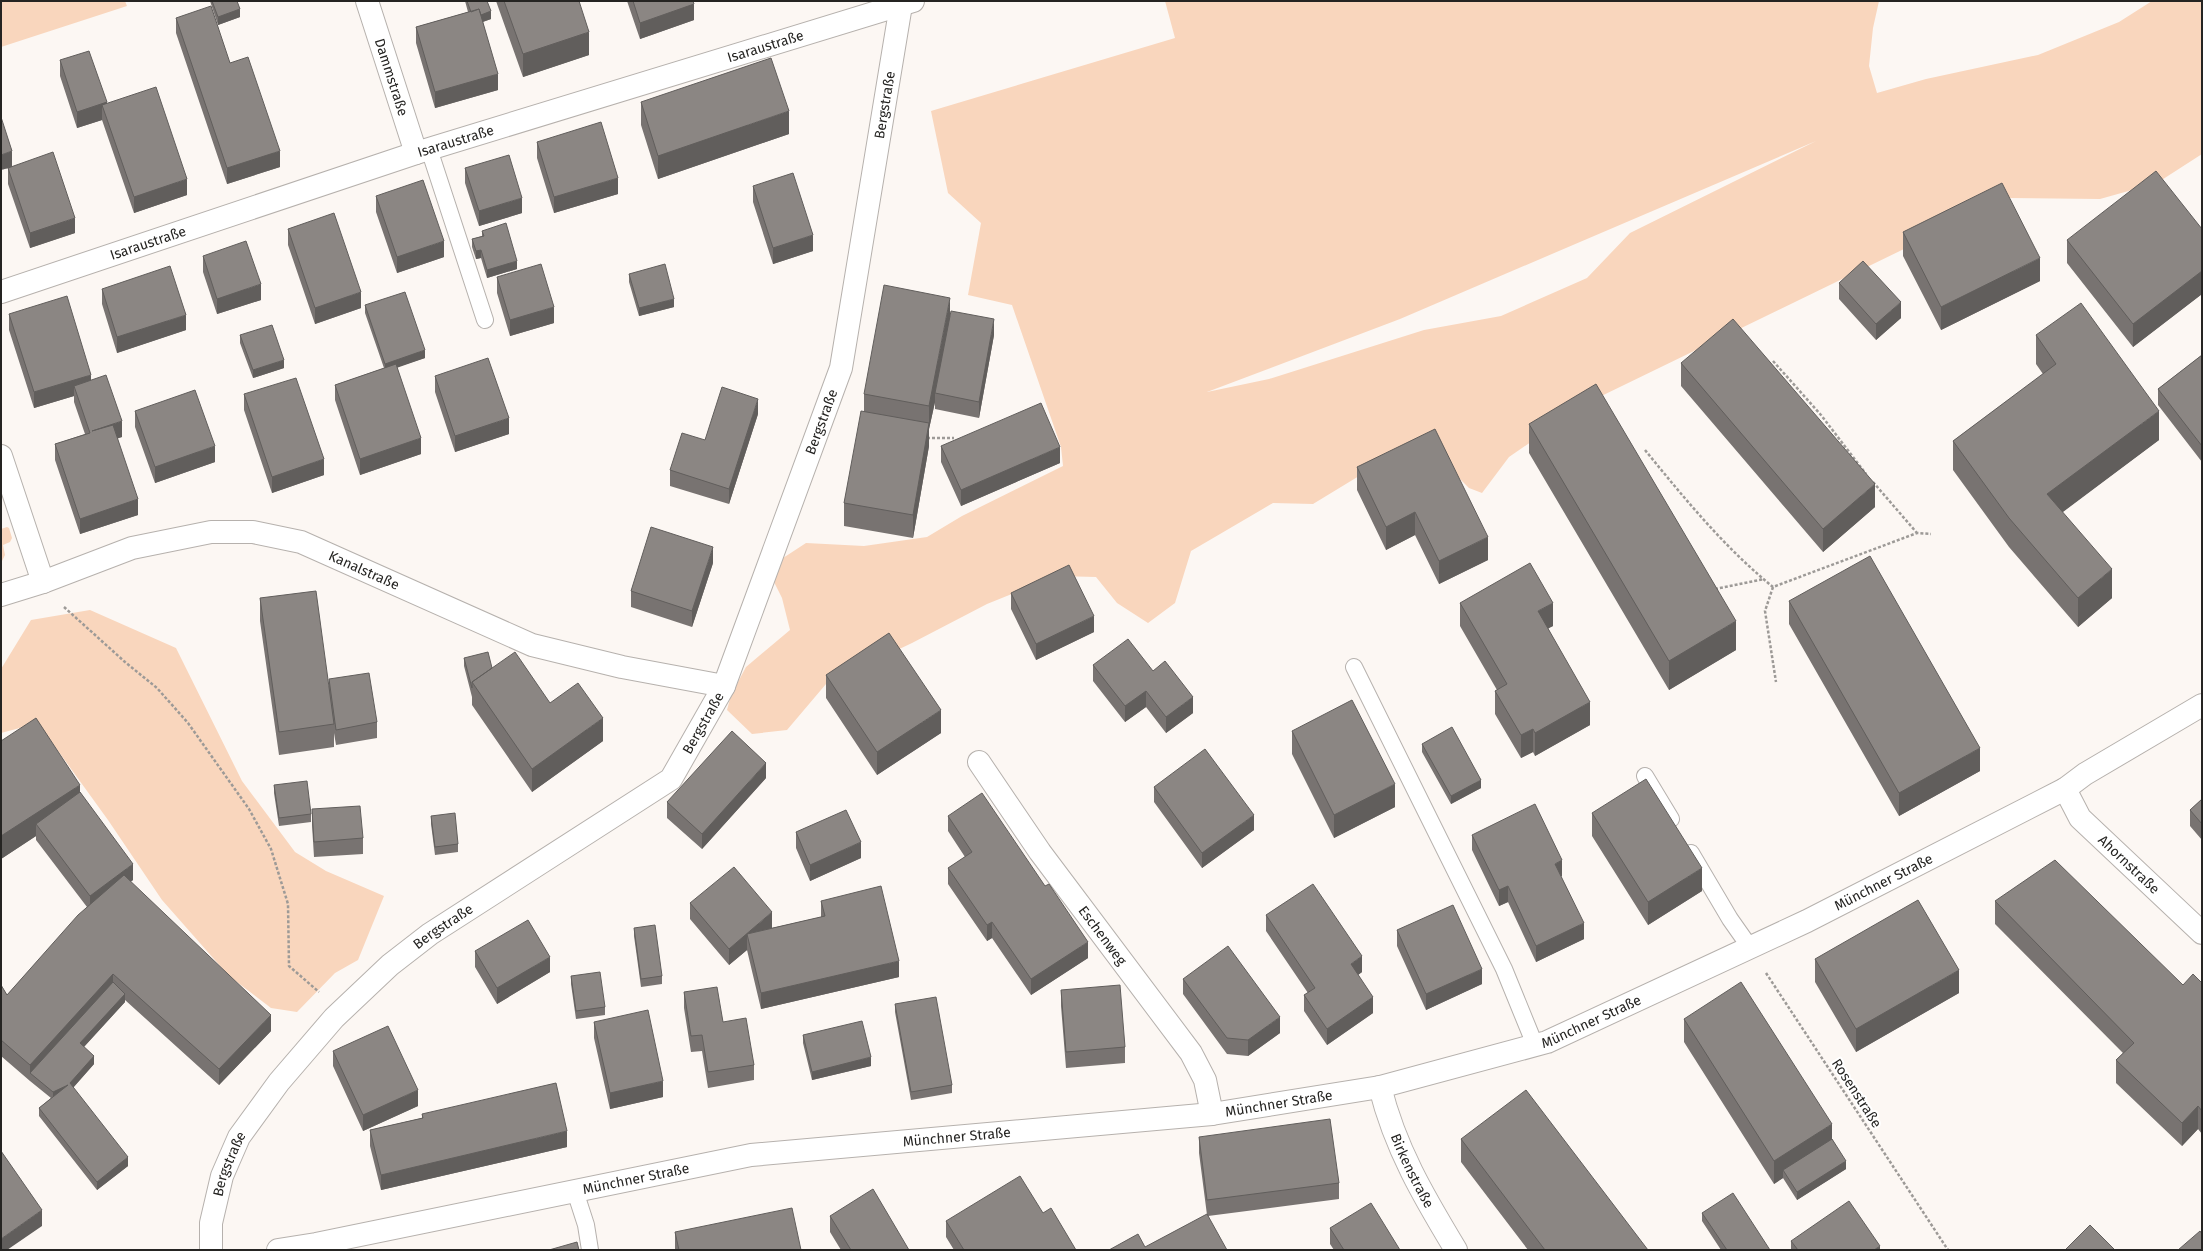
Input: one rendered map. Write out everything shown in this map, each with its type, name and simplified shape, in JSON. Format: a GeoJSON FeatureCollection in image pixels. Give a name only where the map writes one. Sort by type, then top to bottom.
{"type":"FeatureCollection","features":[{"type":"Feature","properties":{"kind":"street","name":"Dammstraße"},"geometry":{"type":"LineString","coordinates":[[367,1],[423,151]]}},
{"type":"Feature","properties":{"kind":"street","name":"Isaraustraße"},"geometry":{"type":"LineString","coordinates":[[1,292],[423,151],[907,3]]}},
{"type":"Feature","properties":{"kind":"street","name":"Bergstraße"},"geometry":{"type":"LineString","coordinates":[[211,1250],[211,1223],[222,1176],[239,1137],[279,1082],[334,1018],[390,965],[430,934],[671,779],[724,686],[841,368],[907,3]]}},
{"type":"Feature","properties":{"kind":"street"},"geometry":{"type":"LineString","coordinates":[[1,456],[43,582]]}},
{"type":"Feature","properties":{"kind":"street","name":"Kanalstraße"},"geometry":{"type":"LineString","coordinates":[[1,596],[43,582],[132,548],[211,532],[252,532],[300,542],[532,645],[622,667],[724,686]]}},
{"type":"Feature","properties":{"kind":"street","name":"Münchner Straße"},"geometry":{"type":"LineString","coordinates":[[278,1250],[316,1244],[751,1155],[1212,1114],[1380,1087],[1547,1042],[1749,946],[1807,921],[2065,789],[2085,774],[2202,705]]}},
{"type":"Feature","properties":{"kind":"street","name":"Eschenweg"},"geometry":{"type":"LineString","coordinates":[[979,762],[1040,852],[1191,1053],[1205,1080],[1212,1114]]}},
{"type":"Feature","properties":{"kind":"street","name":"Ahornstraße"},"geometry":{"type":"LineString","coordinates":[[2065,789],[2080,818],[2202,934]]}},
{"type":"Feature","properties":{"kind":"street","name":"Birkenstraße"},"geometry":{"type":"LineString","coordinates":[[1380,1087],[1387,1116],[1407,1163],[1417,1184],[1456,1250]]}},
{"type":"Feature","properties":{"kind":"lane"},"geometry":{"type":"LineString","coordinates":[[423,151],[485,320]]}},
{"type":"Feature","properties":{"kind":"lane"},"geometry":{"type":"LineString","coordinates":[[1354,667],[1504,969],[1535,1045]]}},
{"type":"Feature","properties":{"kind":"lane"},"geometry":{"type":"LineString","coordinates":[[1645,776],[1730,919],[1749,946]]}},
{"type":"Feature","properties":{"kind":"lane"},"geometry":{"type":"LineString","coordinates":[[575,1191],[586,1225],[590,1250]]}},
{"type":"Feature","properties":{"kind":"path"},"geometry":{"type":"LineString","coordinates":[[1773,361],[1821,415],[1865,473],[1917,533]]}},
{"type":"Feature","properties":{"kind":"path"},"geometry":{"type":"LineString","coordinates":[[922,437],[954,438]]}},
{"type":"Feature","properties":{"kind":"path"},"geometry":{"type":"LineString","coordinates":[[1645,450],[1715,532],[1773,587]]}},
{"type":"Feature","properties":{"kind":"path"},"geometry":{"type":"LineString","coordinates":[[1773,587],[1917,533],[1931,534]]}},
{"type":"Feature","properties":{"kind":"path"},"geometry":{"type":"LineString","coordinates":[[1708,590],[1764,580]]}},
{"type":"Feature","properties":{"kind":"path"},"geometry":{"type":"LineString","coordinates":[[1773,587],[1765,611],[1776,682]]}},
{"type":"Feature","properties":{"kind":"path"},"geometry":{"type":"LineString","coordinates":[[60,604],[125,662],[157,688],[188,723],[218,762],[249,809],[271,849],[288,904],[289,966],[321,994]]}},
{"type":"Feature","properties":{"kind":"path","name":"Rosenstraße"},"geometry":{"type":"LineString","coordinates":[[1749,946],[1948,1250]]}},
{"type":"Feature","properties":{"kind":"shaded area"},"geometry":{"type":"Polygon","coordinates":[[[1,1],[125,1],[127,6],[1,47],[1,1]]]}},
{"type":"Feature","properties":{"kind":"shaded area"},"geometry":{"type":"Polygon","coordinates":[[[1165,1],[1879,1],[1873,28],[1869,66],[1877,93],[1926,79],[2038,55],[2119,22],[2152,1],[2202,1],[2202,154],[2157,183],[2100,199],[2009,198],[1589,402],[1509,457],[1482,493],[1469,488],[1454,473],[1387,459],[1313,504],[1273,503],[1191,551],[1175,603],[1148,623],[1117,603],[1096,577],[1057,576],[987,604],[912,643],[826,684],[787,730],[752,734],[727,710],[731,695],[746,667],[790,630],[782,598],[774,582],[780,560],[806,543],[864,546],[927,537],[962,516],[1063,466],[1061,447],[1012,305],[968,295],[981,223],[948,193],[931,111],[1175,38],[1165,1]],[[1816,141],[1400,319],[1207,392],[1269,379],[1424,330],[1501,316],[1587,278],[1630,233],[1816,141]]]}},
{"type":"Feature","properties":{"kind":"shaded area"},"geometry":{"type":"Polygon","coordinates":[[[7,527],[9,528],[12,538],[10,542],[3,545],[5,555],[1,563],[1,529],[7,527]]]}},
{"type":"Feature","properties":{"kind":"shaded area"},"geometry":{"type":"Polygon","coordinates":[[[90,610],[176,648],[242,781],[295,852],[326,871],[384,896],[358,960],[335,973],[297,1012],[271,1008],[229,976],[162,900],[108,820],[48,737],[31,725],[1,733],[1,669],[31,620],[90,610]]]}},
{"type":"Feature","properties":{"kind":"building"},"geometry":{"type":"Polygon","coordinates":[[[212,1],[237,1],[240,9],[218,17],[212,1]]]}},
{"type":"Feature","properties":{"kind":"building"},"geometry":{"type":"Polygon","coordinates":[[[467,1],[487,1],[491,11],[481,15],[479,9],[471,12],[467,1]]]}},
{"type":"Feature","properties":{"kind":"building"},"geometry":{"type":"Polygon","coordinates":[[[504,1],[579,1],[589,32],[523,54],[504,1]]]}},
{"type":"Feature","properties":{"kind":"building"},"geometry":{"type":"Polygon","coordinates":[[[633,1],[693,1],[694,4],[640,23],[633,1]]]}},
{"type":"Feature","properties":{"kind":"building"},"geometry":{"type":"Polygon","coordinates":[[[211,6],[230,63],[248,57],[280,151],[227,168],[176,18],[211,6]]]}},
{"type":"Feature","properties":{"kind":"building"},"geometry":{"type":"Polygon","coordinates":[[[479,9],[498,74],[435,92],[416,27],[479,9]]]}},
{"type":"Feature","properties":{"kind":"building"},"geometry":{"type":"Polygon","coordinates":[[[89,51],[107,102],[77,112],[60,60],[89,51]]]}},
{"type":"Feature","properties":{"kind":"building"},"geometry":{"type":"Polygon","coordinates":[[[771,58],[789,111],[658,156],[641,102],[771,58]]]}},
{"type":"Feature","properties":{"kind":"building"},"geometry":{"type":"Polygon","coordinates":[[[156,87],[187,179],[134,197],[102,105],[156,87]]]}},
{"type":"Feature","properties":{"kind":"building"},"geometry":{"type":"Polygon","coordinates":[[[1,117],[12,151],[1,155],[1,117]]]}},
{"type":"Feature","properties":{"kind":"building"},"geometry":{"type":"Polygon","coordinates":[[[601,122],[618,178],[554,197],[537,142],[601,122]]]}},
{"type":"Feature","properties":{"kind":"building"},"geometry":{"type":"Polygon","coordinates":[[[53,152],[75,218],[30,233],[8,168],[53,152]]]}},
{"type":"Feature","properties":{"kind":"building"},"geometry":{"type":"Polygon","coordinates":[[[509,155],[522,198],[479,211],[465,168],[509,155]]]}},
{"type":"Feature","properties":{"kind":"building"},"geometry":{"type":"Polygon","coordinates":[[[2156,171],[2202,229],[2202,271],[2133,324],[2067,240],[2156,171]]]}},
{"type":"Feature","properties":{"kind":"building"},"geometry":{"type":"Polygon","coordinates":[[[793,173],[813,235],[773,248],[753,186],[793,173]]]}},
{"type":"Feature","properties":{"kind":"building"},"geometry":{"type":"Polygon","coordinates":[[[423,180],[444,241],[397,257],[376,196],[423,180]]]}},
{"type":"Feature","properties":{"kind":"building"},"geometry":{"type":"Polygon","coordinates":[[[2002,183],[2040,258],[1941,307],[1903,232],[2002,183]]]}},
{"type":"Feature","properties":{"kind":"building"},"geometry":{"type":"Polygon","coordinates":[[[334,213],[361,292],[315,308],[288,229],[334,213]]]}},
{"type":"Feature","properties":{"kind":"building"},"geometry":{"type":"Polygon","coordinates":[[[506,223],[517,261],[487,270],[481,250],[476,251],[472,239],[484,236],[482,231],[506,223]]]}},
{"type":"Feature","properties":{"kind":"building"},"geometry":{"type":"Polygon","coordinates":[[[246,241],[261,284],[217,299],[203,256],[246,241]]]}},
{"type":"Feature","properties":{"kind":"building"},"geometry":{"type":"Polygon","coordinates":[[[1863,261],[1901,302],[1876,324],[1839,283],[1863,261]]]}},
{"type":"Feature","properties":{"kind":"building"},"geometry":{"type":"Polygon","coordinates":[[[541,264],[554,307],[510,320],[497,277],[541,264]]]}},
{"type":"Feature","properties":{"kind":"building"},"geometry":{"type":"Polygon","coordinates":[[[665,264],[674,299],[639,308],[629,274],[665,264]]]}},
{"type":"Feature","properties":{"kind":"building"},"geometry":{"type":"Polygon","coordinates":[[[170,266],[186,315],[117,337],[102,289],[170,266]]]}},
{"type":"Feature","properties":{"kind":"building"},"geometry":{"type":"Polygon","coordinates":[[[884,285],[950,298],[929,406],[864,394],[884,285]]]}},
{"type":"Feature","properties":{"kind":"building"},"geometry":{"type":"Polygon","coordinates":[[[405,292],[425,350],[385,364],[365,305],[405,292]]]}},
{"type":"Feature","properties":{"kind":"building"},"geometry":{"type":"Polygon","coordinates":[[[67,296],[91,375],[34,392],[9,314],[67,296]]]}},
{"type":"Feature","properties":{"kind":"building"},"geometry":{"type":"Polygon","coordinates":[[[2081,303],[2159,411],[2047,494],[2112,569],[2078,598],[2009,518],[1953,441],[2056,364],[2036,335],[2081,303]]]}},
{"type":"Feature","properties":{"kind":"building"},"geometry":{"type":"Polygon","coordinates":[[[951,311],[994,319],[979,402],[935,393],[951,311]]]}},
{"type":"Feature","properties":{"kind":"building"},"geometry":{"type":"Polygon","coordinates":[[[1733,319],[1875,484],[1823,529],[1681,363],[1733,319]]]}},
{"type":"Feature","properties":{"kind":"building"},"geometry":{"type":"Polygon","coordinates":[[[272,325],[284,360],[253,370],[240,335],[272,325]]]}},
{"type":"Feature","properties":{"kind":"building"},"geometry":{"type":"Polygon","coordinates":[[[2202,355],[2202,446],[2158,389],[2202,355]]]}},
{"type":"Feature","properties":{"kind":"building"},"geometry":{"type":"Polygon","coordinates":[[[488,358],[509,418],[455,436],[435,376],[488,358]]]}},
{"type":"Feature","properties":{"kind":"building"},"geometry":{"type":"Polygon","coordinates":[[[396,364],[421,438],[360,459],[335,385],[396,364]]]}},
{"type":"Feature","properties":{"kind":"building"},"geometry":{"type":"Polygon","coordinates":[[[106,375],[122,421],[92,431],[113,425],[138,499],[80,519],[55,444],[90,433],[74,386],[106,375]]]}},
{"type":"Feature","properties":{"kind":"building"},"geometry":{"type":"Polygon","coordinates":[[[296,378],[324,459],[272,477],[244,394],[296,378]]]}},
{"type":"Feature","properties":{"kind":"building"},"geometry":{"type":"Polygon","coordinates":[[[1596,384],[1736,621],[1669,661],[1529,424],[1596,384]]]}},
{"type":"Feature","properties":{"kind":"building"},"geometry":{"type":"Polygon","coordinates":[[[722,387],[758,399],[729,489],[670,470],[682,433],[705,440],[722,387]]]}},
{"type":"Feature","properties":{"kind":"building"},"geometry":{"type":"Polygon","coordinates":[[[195,390],[215,446],[155,467],[135,411],[195,390]]]}},
{"type":"Feature","properties":{"kind":"building"},"geometry":{"type":"Polygon","coordinates":[[[1041,403],[1060,447],[961,490],[941,446],[1041,403]]]}},
{"type":"Feature","properties":{"kind":"building"},"geometry":{"type":"Polygon","coordinates":[[[861,411],[929,423],[913,515],[844,503],[861,411]]]}},
{"type":"Feature","properties":{"kind":"building"},"geometry":{"type":"Polygon","coordinates":[[[1435,429],[1488,537],[1439,561],[1415,512],[1386,527],[1357,467],[1435,429]]]}},
{"type":"Feature","properties":{"kind":"building"},"geometry":{"type":"Polygon","coordinates":[[[651,527],[713,547],[692,611],[631,591],[651,527]]]}},
{"type":"Feature","properties":{"kind":"building"},"geometry":{"type":"Polygon","coordinates":[[[1870,556],[1980,748],[1899,793],[1789,601],[1870,556]]]}},
{"type":"Feature","properties":{"kind":"building"},"geometry":{"type":"Polygon","coordinates":[[[1530,563],[1553,603],[1538,611],[1590,702],[1535,733],[1533,729],[1521,735],[1495,691],[1507,684],[1460,603],[1530,563]]]}},
{"type":"Feature","properties":{"kind":"building"},"geometry":{"type":"Polygon","coordinates":[[[1069,565],[1094,616],[1036,644],[1011,593],[1069,565]]]}},
{"type":"Feature","properties":{"kind":"building"},"geometry":{"type":"Polygon","coordinates":[[[316,591],[334,724],[279,732],[260,598],[316,591]]]}},
{"type":"Feature","properties":{"kind":"building"},"geometry":{"type":"Polygon","coordinates":[[[889,633],[941,710],[877,752],[826,675],[889,633]]]}},
{"type":"Feature","properties":{"kind":"building"},"geometry":{"type":"Polygon","coordinates":[[[1128,639],[1153,671],[1165,661],[1193,697],[1166,717],[1146,691],[1125,706],[1093,665],[1128,639]]]}},
{"type":"Feature","properties":{"kind":"building"},"geometry":{"type":"Polygon","coordinates":[[[488,652],[492,668],[472,682],[472,688],[464,658],[488,652]]]}},
{"type":"Feature","properties":{"kind":"building"},"geometry":{"type":"Polygon","coordinates":[[[515,652],[550,703],[578,683],[603,718],[532,769],[472,682],[515,652]]]}},
{"type":"Feature","properties":{"kind":"building"},"geometry":{"type":"Polygon","coordinates":[[[369,673],[377,722],[336,730],[329,679],[369,673]]]}},
{"type":"Feature","properties":{"kind":"building"},"geometry":{"type":"Polygon","coordinates":[[[1352,700],[1395,784],[1334,815],[1292,731],[1352,700]]]}},
{"type":"Feature","properties":{"kind":"building"},"geometry":{"type":"Polygon","coordinates":[[[36,718],[80,785],[1,836],[1,741],[36,718]]]}},
{"type":"Feature","properties":{"kind":"building"},"geometry":{"type":"Polygon","coordinates":[[[1452,727],[1481,780],[1451,796],[1422,744],[1452,727]]]}},
{"type":"Feature","properties":{"kind":"building"},"geometry":{"type":"Polygon","coordinates":[[[732,731],[766,763],[702,834],[667,802],[732,731]]]}},
{"type":"Feature","properties":{"kind":"building"},"geometry":{"type":"Polygon","coordinates":[[[1205,749],[1254,815],[1202,853],[1154,787],[1205,749]]]}},
{"type":"Feature","properties":{"kind":"building"},"geometry":{"type":"Polygon","coordinates":[[[1646,779],[1702,868],[1648,902],[1592,813],[1646,779]]]}},
{"type":"Feature","properties":{"kind":"building"},"geometry":{"type":"Polygon","coordinates":[[[307,781],[311,814],[279,818],[274,785],[307,781]]]}},
{"type":"Feature","properties":{"kind":"building"},"geometry":{"type":"Polygon","coordinates":[[[80,792],[133,864],[90,896],[36,824],[80,792]]]}},
{"type":"Feature","properties":{"kind":"building"},"geometry":{"type":"Polygon","coordinates":[[[982,793],[1045,886],[1049,884],[1088,942],[1031,979],[992,922],[987,925],[948,868],[972,852],[948,816],[982,793]]]}},
{"type":"Feature","properties":{"kind":"building"},"geometry":{"type":"Polygon","coordinates":[[[2202,799],[2202,824],[2190,810],[2202,799]]]}},
{"type":"Feature","properties":{"kind":"building"},"geometry":{"type":"Polygon","coordinates":[[[1535,804],[1562,860],[1555,864],[1584,923],[1536,946],[1508,886],[1499,890],[1472,835],[1535,804]]]}},
{"type":"Feature","properties":{"kind":"building"},"geometry":{"type":"Polygon","coordinates":[[[360,806],[363,838],[314,842],[312,809],[360,806]]]}},
{"type":"Feature","properties":{"kind":"building"},"geometry":{"type":"Polygon","coordinates":[[[846,810],[861,842],[810,865],[796,832],[846,810]]]}},
{"type":"Feature","properties":{"kind":"building"},"geometry":{"type":"Polygon","coordinates":[[[455,813],[458,844],[435,847],[431,816],[455,813]]]}},
{"type":"Feature","properties":{"kind":"building"},"geometry":{"type":"Polygon","coordinates":[[[2055,860],[2183,985],[2193,974],[2202,983],[2202,1111],[2198,1106],[2182,1123],[2116,1060],[2134,1043],[1995,901],[2055,860]]]}},
{"type":"Feature","properties":{"kind":"building"},"geometry":{"type":"Polygon","coordinates":[[[734,867],[772,912],[729,949],[690,903],[734,867]]]}},
{"type":"Feature","properties":{"kind":"building"},"geometry":{"type":"Polygon","coordinates":[[[124,875],[271,1015],[219,1069],[113,974],[30,1065],[1,1040],[1,985],[7,995],[78,915],[124,875]]]}},
{"type":"Feature","properties":{"kind":"building"},"geometry":{"type":"Polygon","coordinates":[[[1313,884],[1362,956],[1351,964],[1373,997],[1327,1029],[1304,995],[1315,988],[1266,915],[1313,884]]]}},
{"type":"Feature","properties":{"kind":"building"},"geometry":{"type":"Polygon","coordinates":[[[881,886],[899,961],[761,993],[747,934],[825,916],[821,901],[881,886]]]}},
{"type":"Feature","properties":{"kind":"building"},"geometry":{"type":"Polygon","coordinates":[[[1918,900],[1959,970],[1856,1029],[1815,959],[1918,900]]]}},
{"type":"Feature","properties":{"kind":"building"},"geometry":{"type":"Polygon","coordinates":[[[1453,905],[1482,969],[1426,994],[1397,930],[1453,905]]]}},
{"type":"Feature","properties":{"kind":"building"},"geometry":{"type":"Polygon","coordinates":[[[528,920],[550,957],[497,988],[475,951],[528,920]]]}},
{"type":"Feature","properties":{"kind":"building"},"geometry":{"type":"Polygon","coordinates":[[[655,925],[662,976],[641,979],[634,928],[655,925]]]}},
{"type":"Feature","properties":{"kind":"building"},"geometry":{"type":"Polygon","coordinates":[[[1228,946],[1280,1017],[1248,1040],[1227,1038],[1183,979],[1228,946]]]}},
{"type":"Feature","properties":{"kind":"building"},"geometry":{"type":"Polygon","coordinates":[[[600,972],[605,1007],[576,1011],[571,976],[600,972]]]}},
{"type":"Feature","properties":{"kind":"building"},"geometry":{"type":"Polygon","coordinates":[[[113,982],[125,994],[80,1043],[94,1056],[70,1083],[128,1157],[97,1182],[39,1108],[68,1085],[53,1092],[30,1073],[113,982]]]}},
{"type":"Feature","properties":{"kind":"building"},"geometry":{"type":"Polygon","coordinates":[[[1741,982],[1832,1124],[1774,1161],[1684,1019],[1741,982]]]}},
{"type":"Feature","properties":{"kind":"building"},"geometry":{"type":"Polygon","coordinates":[[[1120,985],[1125,1047],[1066,1052],[1061,990],[1120,985]]]}},
{"type":"Feature","properties":{"kind":"building"},"geometry":{"type":"Polygon","coordinates":[[[717,987],[723,1022],[746,1018],[754,1065],[708,1072],[702,1035],[691,1036],[684,992],[717,987]]]}},
{"type":"Feature","properties":{"kind":"building"},"geometry":{"type":"Polygon","coordinates":[[[936,997],[952,1085],[911,1092],[895,1004],[936,997]]]}},
{"type":"Feature","properties":{"kind":"building"},"geometry":{"type":"Polygon","coordinates":[[[648,1010],[663,1081],[610,1093],[594,1022],[648,1010]]]}},
{"type":"Feature","properties":{"kind":"building"},"geometry":{"type":"Polygon","coordinates":[[[862,1021],[871,1057],[812,1072],[803,1035],[862,1021]]]}},
{"type":"Feature","properties":{"kind":"building"},"geometry":{"type":"Polygon","coordinates":[[[388,1026],[418,1090],[363,1115],[333,1051],[388,1026]]]}},
{"type":"Feature","properties":{"kind":"building"},"geometry":{"type":"Polygon","coordinates":[[[556,1083],[567,1131],[381,1175],[370,1130],[423,1118],[422,1114],[556,1083]]]}},
{"type":"Feature","properties":{"kind":"building"},"geometry":{"type":"Polygon","coordinates":[[[1526,1090],[1648,1250],[1545,1250],[1461,1139],[1526,1090]]]}},
{"type":"Feature","properties":{"kind":"building"},"geometry":{"type":"Polygon","coordinates":[[[1330,1119],[1339,1183],[1207,1200],[1199,1137],[1330,1119]]]}},
{"type":"Feature","properties":{"kind":"building"},"geometry":{"type":"Polygon","coordinates":[[[1832,1139],[1846,1161],[1797,1192],[1783,1170],[1832,1139]]]}},
{"type":"Feature","properties":{"kind":"building"},"geometry":{"type":"Polygon","coordinates":[[[1,1151],[42,1210],[1,1239],[1,1151]]]}},
{"type":"Feature","properties":{"kind":"building"},"geometry":{"type":"Polygon","coordinates":[[[1020,1176],[1043,1213],[1051,1208],[1076,1250],[964,1250],[946,1221],[1020,1176]]]}},
{"type":"Feature","properties":{"kind":"building"},"geometry":{"type":"Polygon","coordinates":[[[873,1189],[909,1250],[851,1250],[830,1216],[873,1189]]]}},
{"type":"Feature","properties":{"kind":"building"},"geometry":{"type":"Polygon","coordinates":[[[1733,1193],[1770,1250],[1727,1250],[1702,1213],[1733,1193]]]}},
{"type":"Feature","properties":{"kind":"building"},"geometry":{"type":"Polygon","coordinates":[[[1849,1201],[1880,1246],[1874,1250],[1798,1250],[1791,1241],[1849,1201]]]}},
{"type":"Feature","properties":{"kind":"building"},"geometry":{"type":"Polygon","coordinates":[[[1371,1203],[1400,1250],[1344,1250],[1330,1228],[1371,1203]]]}},
{"type":"Feature","properties":{"kind":"building"},"geometry":{"type":"Polygon","coordinates":[[[792,1208],[801,1250],[679,1250],[675,1232],[792,1208]]]}},
{"type":"Feature","properties":{"kind":"building"},"geometry":{"type":"Polygon","coordinates":[[[1207,1214],[1227,1250],[1109,1250],[1138,1234],[1145,1247],[1207,1214]]]}},
{"type":"Feature","properties":{"kind":"building"},"geometry":{"type":"Polygon","coordinates":[[[2090,1225],[2115,1250],[2065,1250],[2090,1225]]]}},
{"type":"Feature","properties":{"kind":"building"},"geometry":{"type":"Polygon","coordinates":[[[2200,1231],[2202,1234],[2202,1250],[2178,1250],[2200,1231]]]}},
{"type":"Feature","properties":{"kind":"building"},"geometry":{"type":"Polygon","coordinates":[[[577,1242],[579,1250],[549,1250],[577,1242]]]}}]}
